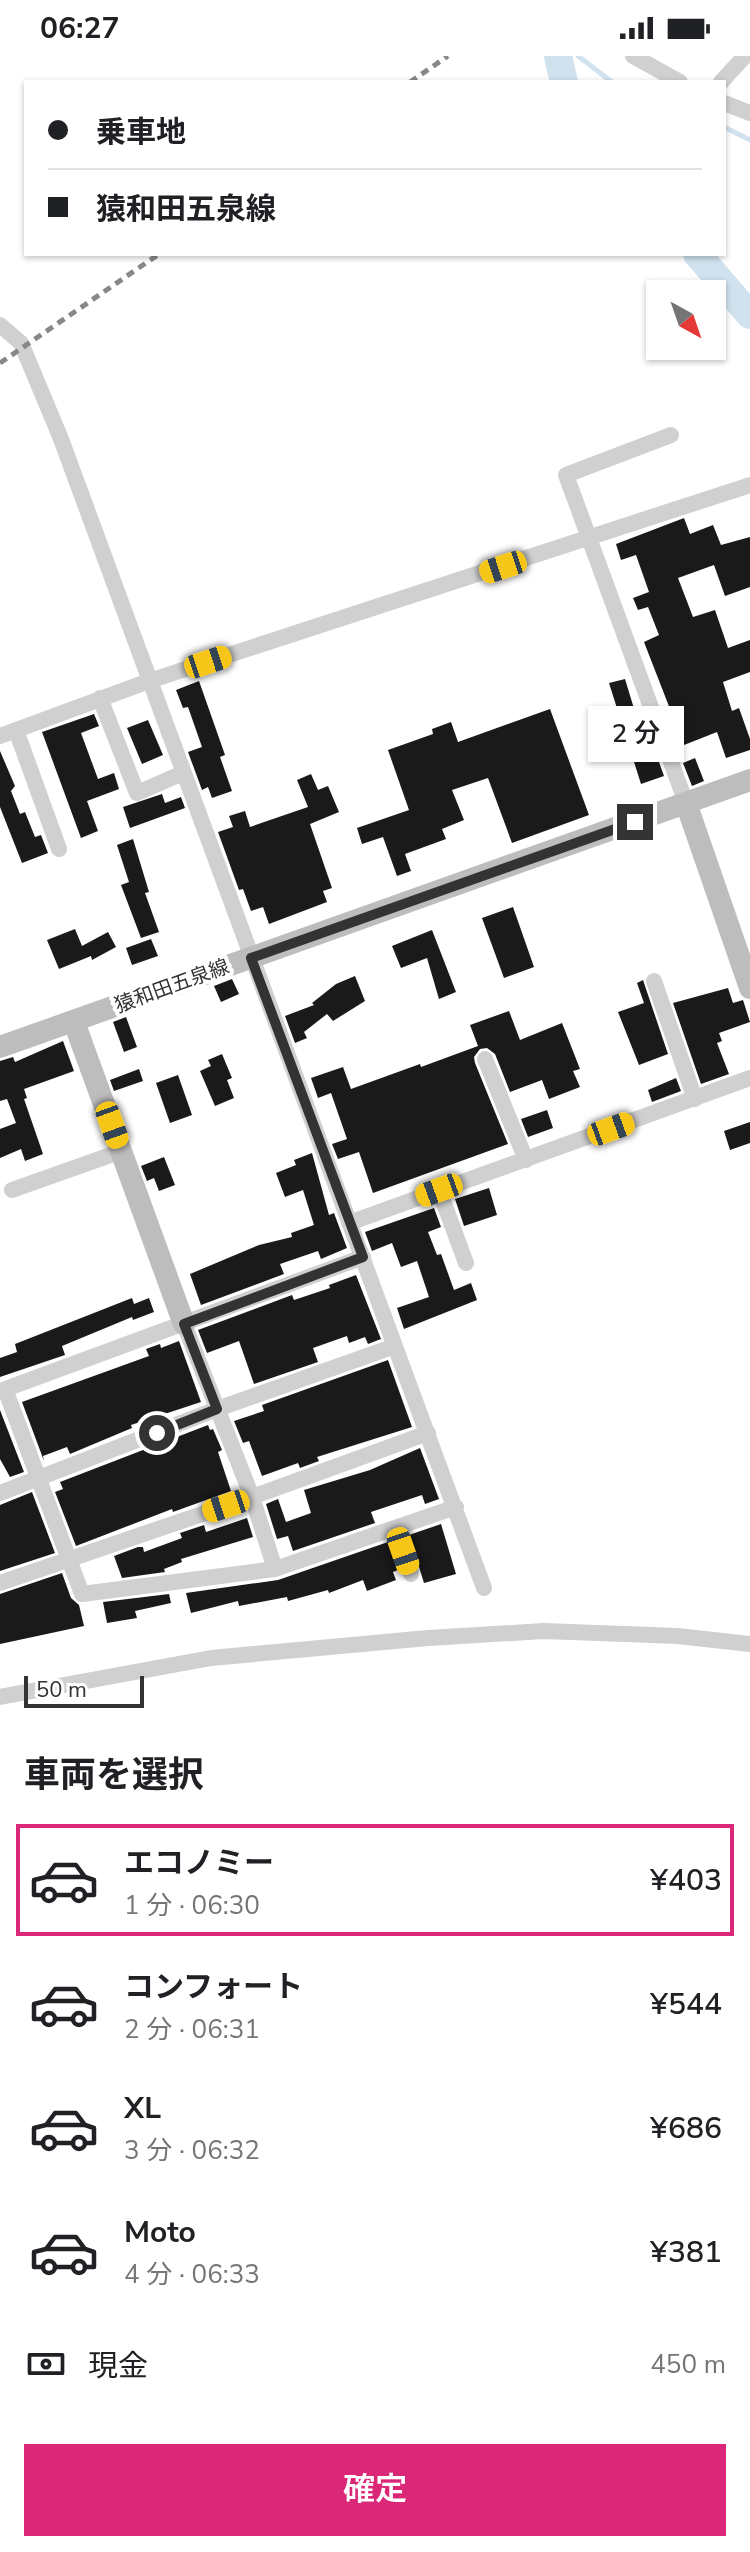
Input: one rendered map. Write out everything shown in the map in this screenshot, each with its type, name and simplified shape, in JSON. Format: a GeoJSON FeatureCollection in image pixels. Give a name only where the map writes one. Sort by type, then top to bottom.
{"type":"FeatureCollection","features":[{"type":"Feature","properties":{"kind":"main road","name":"猿和田五泉線"},"geometry":{"type":"LineString","coordinates":[[0,1047],[750,780]]}},
{"type":"Feature","properties":{"kind":"main road"},"geometry":{"type":"LineString","coordinates":[[686,803],[750,988]]}},
{"type":"Feature","properties":{"kind":"main road"},"geometry":{"type":"LineString","coordinates":[[74,1022],[184,1324]]}},
{"type":"Feature","properties":{"kind":"street"},"geometry":{"type":"LineString","coordinates":[[633,56],[676,80]]}},
{"type":"Feature","properties":{"kind":"street"},"geometry":{"type":"LineString","coordinates":[[723,80],[745,56]]}},
{"type":"Feature","properties":{"kind":"street"},"geometry":{"type":"LineString","coordinates":[[726,104],[750,113]]}},
{"type":"Feature","properties":{"kind":"street"},"geometry":{"type":"LineString","coordinates":[[0,325],[21,343],[61,439],[484,1588]]}},
{"type":"Feature","properties":{"kind":"street"},"geometry":{"type":"LineString","coordinates":[[671,435],[566,475],[592,539],[686,803]]}},
{"type":"Feature","properties":{"kind":"street"},"geometry":{"type":"LineString","coordinates":[[0,736],[149,681],[750,485]]}},
{"type":"Feature","properties":{"kind":"street"},"geometry":{"type":"LineString","coordinates":[[100,698],[137,793],[183,773]]}},
{"type":"Feature","properties":{"kind":"street"},"geometry":{"type":"LineString","coordinates":[[16,730],[59,849]]}},
{"type":"Feature","properties":{"kind":"street"},"geometry":{"type":"LineString","coordinates":[[654,981],[695,1099]]}},
{"type":"Feature","properties":{"kind":"street"},"geometry":{"type":"LineString","coordinates":[[485,1059],[526,1160]]}},
{"type":"Feature","properties":{"kind":"street"},"geometry":{"type":"LineString","coordinates":[[349,1223],[750,1078]]}},
{"type":"Feature","properties":{"kind":"street"},"geometry":{"type":"LineString","coordinates":[[12,1190],[122,1151]]}},
{"type":"Feature","properties":{"kind":"street"},"geometry":{"type":"LineString","coordinates":[[439,1190],[466,1263]]}},
{"type":"Feature","properties":{"kind":"street"},"geometry":{"type":"LineString","coordinates":[[363,1257],[2,1390],[82,1594],[275,1569],[456,1507]]}},
{"type":"Feature","properties":{"kind":"street"},"geometry":{"type":"LineString","coordinates":[[184,1324],[252,1497],[275,1569]]}},
{"type":"Feature","properties":{"kind":"street"},"geometry":{"type":"LineString","coordinates":[[0,1493],[217,1409],[395,1346]]}},
{"type":"Feature","properties":{"kind":"street"},"geometry":{"type":"LineString","coordinates":[[0,1583],[428,1433]]}},
{"type":"Feature","properties":{"kind":"street"},"geometry":{"type":"LineString","coordinates":[[395,1528],[411,1574]]}},
{"type":"Feature","properties":{"kind":"street"},"geometry":{"type":"LineString","coordinates":[[0,1697],[211,1658],[428,1638],[544,1631],[678,1636],[750,1644]]}},
{"type":"Feature","properties":{"kind":"building"},"geometry":{"type":"Polygon","coordinates":[[[684,518],[690,534],[713,525],[721,545],[750,537],[750,587],[725,596],[714,565],[678,578],[693,617],[715,610],[728,648],[750,640],[750,672],[723,682],[732,711],[739,708],[750,739],[750,750],[726,758],[717,732],[684,745],[644,642],[659,635],[648,607],[638,610],[633,598],[649,592],[636,555],[621,560],[616,544],[684,518]]]}},
{"type":"Feature","properties":{"kind":"building"},"geometry":{"type":"Polygon","coordinates":[[[625,679],[639,725],[645,723],[664,776],[641,784],[609,683],[625,679]]]}},
{"type":"Feature","properties":{"kind":"building"},"geometry":{"type":"Polygon","coordinates":[[[199,681],[225,755],[220,757],[232,791],[212,798],[208,787],[202,790],[188,752],[202,747],[188,707],[183,708],[176,690],[199,681]]]}},
{"type":"Feature","properties":{"kind":"building"},"geometry":{"type":"Polygon","coordinates":[[[550,709],[589,815],[512,843],[488,778],[452,790],[464,820],[442,829],[446,839],[405,854],[411,871],[397,876],[383,837],[362,844],[357,828],[409,810],[388,750],[433,734],[432,729],[451,722],[458,742],[550,709]]]}},
{"type":"Feature","properties":{"kind":"building"},"geometry":{"type":"Polygon","coordinates":[[[94,714],[99,726],[81,733],[98,779],[114,773],[119,789],[87,801],[98,831],[81,838],[42,732],[94,714]]]}},
{"type":"Feature","properties":{"kind":"building"},"geometry":{"type":"Polygon","coordinates":[[[148,720],[163,755],[142,764],[127,728],[148,720]]]}},
{"type":"Feature","properties":{"kind":"building"},"geometry":{"type":"Polygon","coordinates":[[[0,751],[15,786],[11,791],[20,814],[25,812],[35,837],[41,835],[48,853],[22,863],[0,807],[0,751]]]}},
{"type":"Feature","properties":{"kind":"building"},"geometry":{"type":"Polygon","coordinates":[[[695,758],[704,781],[692,786],[683,763],[695,758]]]}},
{"type":"Feature","properties":{"kind":"building"},"geometry":{"type":"Polygon","coordinates":[[[311,774],[318,790],[328,786],[339,812],[310,824],[332,888],[323,891],[327,902],[269,924],[263,907],[251,911],[243,889],[239,890],[218,832],[233,827],[229,816],[245,811],[250,827],[308,807],[297,780],[311,774]]]}},
{"type":"Feature","properties":{"kind":"building"},"geometry":{"type":"Polygon","coordinates":[[[162,794],[165,803],[181,797],[185,808],[130,828],[123,807],[162,794]]]}},
{"type":"Feature","properties":{"kind":"building"},"geometry":{"type":"Polygon","coordinates":[[[133,839],[149,892],[145,893],[159,932],[141,938],[121,885],[129,882],[117,845],[133,839]]]}},
{"type":"Feature","properties":{"kind":"building"},"geometry":{"type":"Polygon","coordinates":[[[513,907],[534,967],[504,978],[482,918],[513,907]]]}},
{"type":"Feature","properties":{"kind":"building"},"geometry":{"type":"Polygon","coordinates":[[[75,929],[82,946],[108,932],[116,947],[92,960],[91,956],[59,969],[47,940],[75,929]]]}},
{"type":"Feature","properties":{"kind":"building"},"geometry":{"type":"Polygon","coordinates":[[[432,930],[456,992],[439,999],[427,958],[401,968],[392,946],[432,930]]]}},
{"type":"Feature","properties":{"kind":"building"},"geometry":{"type":"Polygon","coordinates":[[[151,939],[158,956],[132,965],[126,948],[151,939]]]}},
{"type":"Feature","properties":{"kind":"building"},"geometry":{"type":"Polygon","coordinates":[[[355,976],[365,1001],[333,1021],[327,1014],[304,1032],[307,1038],[295,1043],[285,1016],[314,1005],[312,1003],[336,984],[355,976]]]}},
{"type":"Feature","properties":{"kind":"building"},"geometry":{"type":"Polygon","coordinates":[[[232,979],[239,994],[221,1002],[214,986],[232,979]]]}},
{"type":"Feature","properties":{"kind":"building"},"geometry":{"type":"Polygon","coordinates":[[[643,980],[668,1054],[639,1065],[618,1012],[644,1003],[637,983],[643,980]]]}},
{"type":"Feature","properties":{"kind":"building"},"geometry":{"type":"Polygon","coordinates":[[[728,988],[733,1003],[743,1000],[750,1022],[719,1033],[722,1041],[717,1043],[729,1074],[701,1084],[673,1003],[728,988]]]}},
{"type":"Feature","properties":{"kind":"building"},"geometry":{"type":"Polygon","coordinates":[[[509,1011],[520,1040],[562,1023],[580,1069],[573,1071],[580,1087],[549,1099],[542,1080],[510,1092],[495,1054],[487,1048],[480,1049],[474,1057],[475,1063],[508,1144],[373,1193],[359,1152],[338,1159],[332,1144],[347,1139],[331,1093],[318,1098],[311,1078],[343,1067],[351,1089],[420,1064],[421,1067],[478,1046],[470,1025],[509,1011]]]}},
{"type":"Feature","properties":{"kind":"building"},"geometry":{"type":"Polygon","coordinates":[[[126,1017],[137,1047],[124,1052],[113,1022],[126,1017]]]}},
{"type":"Feature","properties":{"kind":"building"},"geometry":{"type":"Polygon","coordinates":[[[63,1041],[74,1071],[24,1089],[27,1098],[24,1099],[43,1154],[25,1161],[21,1149],[0,1158],[0,1129],[16,1123],[7,1099],[0,1101],[0,1061],[13,1057],[15,1062],[63,1041]]]}},
{"type":"Feature","properties":{"kind":"building"},"geometry":{"type":"Polygon","coordinates":[[[222,1054],[232,1078],[227,1080],[234,1098],[215,1106],[200,1071],[211,1066],[208,1060],[222,1054]]]}},
{"type":"Feature","properties":{"kind":"building"},"geometry":{"type":"Polygon","coordinates":[[[139,1069],[143,1081],[114,1091],[110,1080],[139,1069]]]}},
{"type":"Feature","properties":{"kind":"building"},"geometry":{"type":"Polygon","coordinates":[[[178,1075],[192,1115],[170,1123],[156,1083],[178,1075]]]}},
{"type":"Feature","properties":{"kind":"building"},"geometry":{"type":"Polygon","coordinates":[[[676,1078],[681,1091],[652,1102],[648,1090],[676,1078]]]}},
{"type":"Feature","properties":{"kind":"building"},"geometry":{"type":"Polygon","coordinates":[[[547,1110],[553,1128],[528,1137],[521,1119],[547,1110]]]}},
{"type":"Feature","properties":{"kind":"building"},"geometry":{"type":"Polygon","coordinates":[[[750,1122],[750,1143],[730,1150],[724,1131],[750,1122]]]}},
{"type":"Feature","properties":{"kind":"building"},"geometry":{"type":"Polygon","coordinates":[[[312,1153],[329,1215],[334,1213],[347,1248],[321,1259],[318,1251],[280,1264],[284,1274],[201,1305],[190,1274],[259,1245],[292,1237],[291,1233],[314,1225],[303,1190],[285,1197],[276,1173],[296,1165],[294,1160],[312,1153]]]}},
{"type":"Feature","properties":{"kind":"building"},"geometry":{"type":"Polygon","coordinates":[[[164,1157],[175,1185],[159,1191],[154,1178],[147,1181],[141,1166],[164,1157]]]}},
{"type":"Feature","properties":{"kind":"building"},"geometry":{"type":"Polygon","coordinates":[[[489,1188],[497,1215],[464,1226],[455,1199],[489,1188]]]}},
{"type":"Feature","properties":{"kind":"building"},"geometry":{"type":"Polygon","coordinates":[[[434,1208],[441,1227],[428,1232],[437,1255],[441,1254],[454,1290],[471,1283],[477,1300],[404,1329],[397,1308],[429,1297],[417,1261],[401,1267],[392,1243],[372,1251],[365,1232],[434,1208]]]}},
{"type":"Feature","properties":{"kind":"building"},"geometry":{"type":"Polygon","coordinates":[[[356,1275],[381,1339],[368,1344],[365,1337],[349,1343],[347,1336],[313,1348],[318,1362],[254,1384],[239,1341],[207,1353],[198,1330],[292,1295],[294,1300],[330,1288],[329,1285],[356,1275]]]}},
{"type":"Feature","properties":{"kind":"building"},"geometry":{"type":"Polygon","coordinates":[[[132,1298],[134,1304],[149,1298],[154,1312],[133,1320],[132,1317],[62,1346],[65,1355],[0,1377],[0,1358],[17,1352],[15,1344],[132,1298]]]}},
{"type":"Feature","properties":{"kind":"building"},"geometry":{"type":"Polygon","coordinates":[[[179,1341],[201,1402],[131,1425],[132,1428],[70,1454],[67,1447],[43,1456],[44,1461],[22,1402],[149,1356],[146,1349],[160,1344],[161,1348],[179,1341]]]}},
{"type":"Feature","properties":{"kind":"building"},"geometry":{"type":"Polygon","coordinates":[[[388,1360],[412,1427],[317,1457],[319,1461],[300,1468],[298,1463],[262,1476],[249,1441],[243,1443],[234,1421],[264,1411],[262,1405],[388,1360]]]}},
{"type":"Feature","properties":{"kind":"building"},"geometry":{"type":"Polygon","coordinates":[[[0,1410],[24,1472],[10,1477],[0,1459],[0,1410]]]}},
{"type":"Feature","properties":{"kind":"building"},"geometry":{"type":"Polygon","coordinates":[[[208,1425],[210,1430],[213,1429],[222,1450],[218,1452],[231,1491],[173,1512],[172,1509],[76,1546],[55,1492],[63,1489],[60,1482],[208,1425]]]}},
{"type":"Feature","properties":{"kind":"building"},"geometry":{"type":"Polygon","coordinates":[[[420,1448],[439,1499],[425,1504],[422,1495],[371,1512],[375,1523],[293,1551],[288,1536],[277,1539],[266,1504],[278,1499],[286,1522],[311,1513],[304,1490],[370,1470],[420,1448]]]}},
{"type":"Feature","properties":{"kind":"building"},"geometry":{"type":"Polygon","coordinates":[[[32,1492],[55,1553],[0,1571],[0,1505],[32,1492]]]}},
{"type":"Feature","properties":{"kind":"building"},"geometry":{"type":"Polygon","coordinates":[[[247,1518],[253,1537],[181,1559],[182,1562],[164,1569],[165,1572],[122,1578],[114,1556],[138,1547],[143,1547],[144,1552],[182,1538],[180,1533],[204,1525],[206,1532],[247,1518]]]}},
{"type":"Feature","properties":{"kind":"building"},"geometry":{"type":"Polygon","coordinates":[[[441,1524],[456,1574],[424,1583],[409,1535],[441,1524]]]}},
{"type":"Feature","properties":{"kind":"building"},"geometry":{"type":"Polygon","coordinates":[[[388,1542],[398,1570],[393,1572],[396,1580],[367,1591],[363,1580],[329,1593],[328,1590],[288,1601],[287,1597],[239,1606],[238,1601],[191,1613],[186,1593],[278,1580],[388,1542]]]}},
{"type":"Feature","properties":{"kind":"building"},"geometry":{"type":"Polygon","coordinates":[[[62,1573],[71,1598],[79,1605],[84,1626],[0,1644],[0,1594],[62,1573]]]}},
{"type":"Feature","properties":{"kind":"building"},"geometry":{"type":"Polygon","coordinates":[[[169,1594],[171,1603],[135,1611],[137,1618],[107,1623],[103,1602],[169,1594]]]}},
{"type":"Feature","properties":{"kind":"waterway"},"geometry":{"type":"LineString","coordinates":[[558,56],[564,80]]}},
{"type":"Feature","properties":{"kind":"waterway"},"geometry":{"type":"LineString","coordinates":[[578,56],[609,80]]}},
{"type":"Feature","properties":{"kind":"waterway"},"geometry":{"type":"LineString","coordinates":[[726,128],[750,140]]}},
{"type":"Feature","properties":{"kind":"waterway"},"geometry":{"type":"LineString","coordinates":[[699,256],[750,315]]}},
{"type":"Feature","properties":{"kind":"railway"},"geometry":{"type":"LineString","coordinates":[[413,80],[448,56]]}},
{"type":"Feature","properties":{"kind":"railway"},"geometry":{"type":"LineString","coordinates":[[0,363],[156,256]]}},
{"type":"Feature","properties":{"kind":"route"},"geometry":{"type":"LineString","coordinates":[[157,1433],[217,1409],[184,1324],[363,1257],[251,958],[635,822]]}}]}
